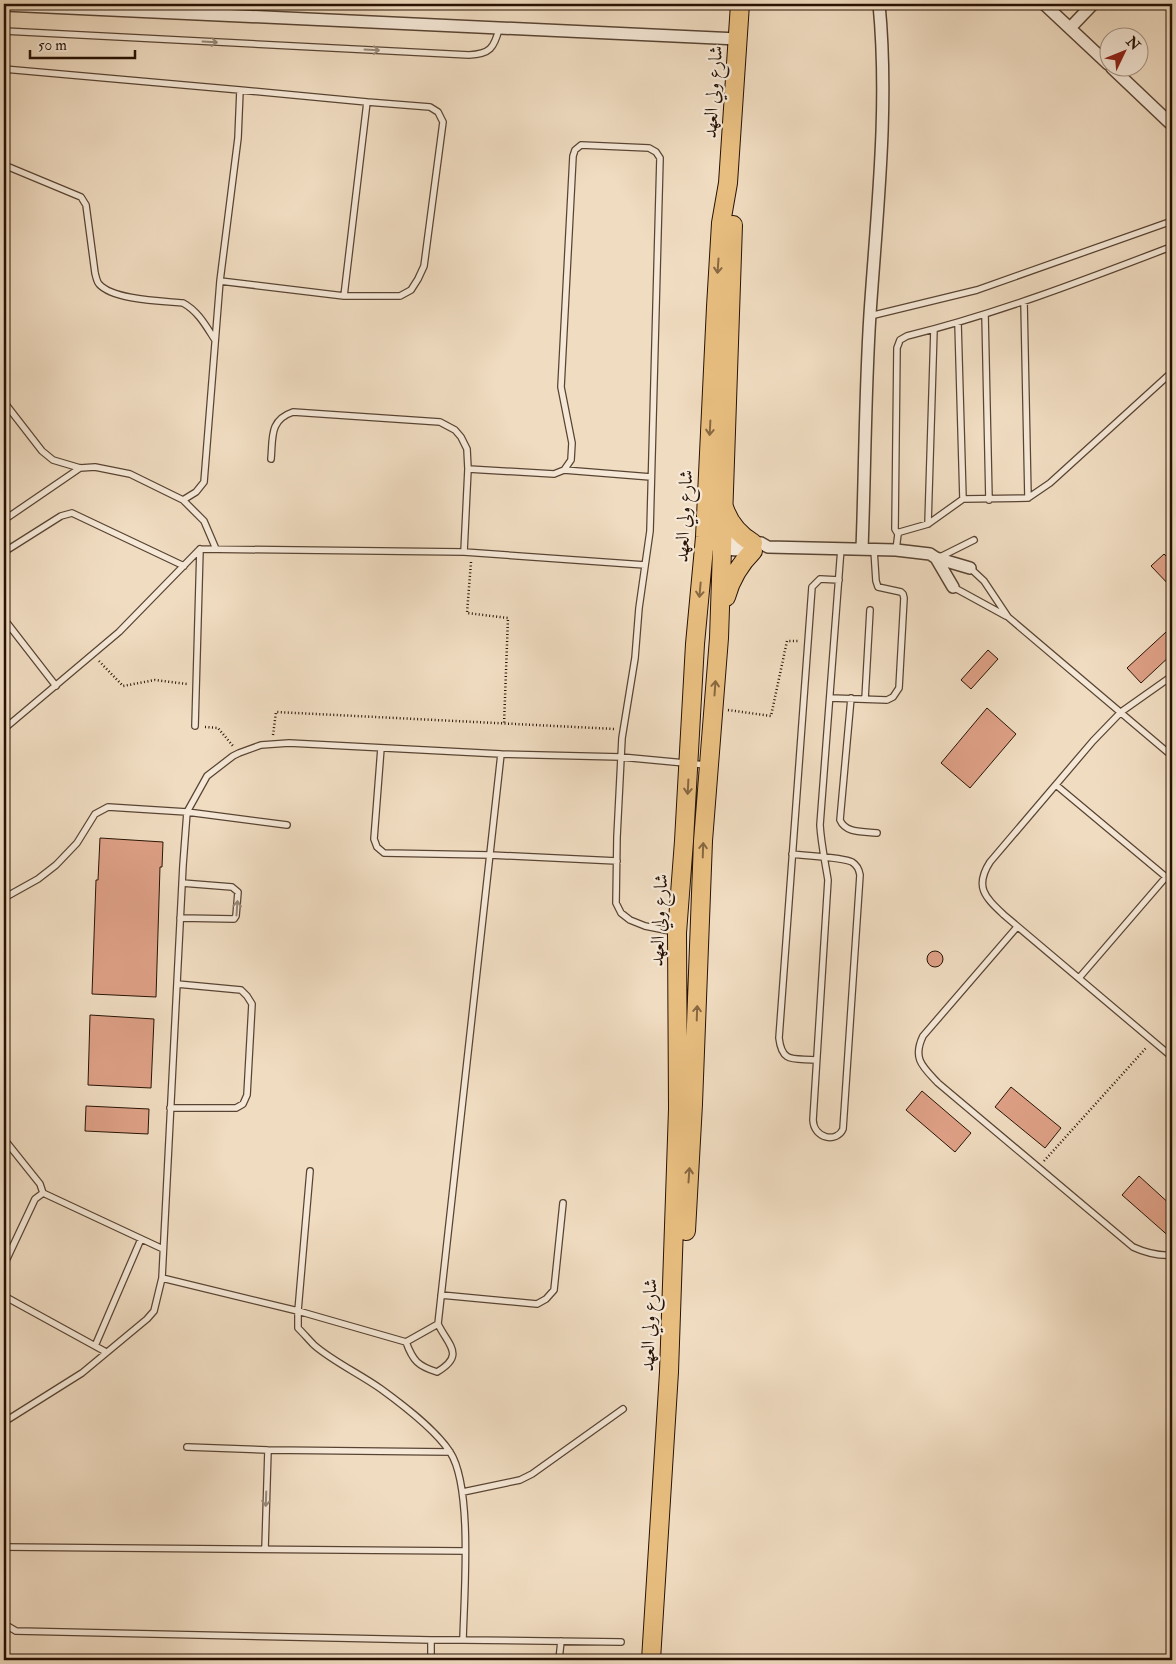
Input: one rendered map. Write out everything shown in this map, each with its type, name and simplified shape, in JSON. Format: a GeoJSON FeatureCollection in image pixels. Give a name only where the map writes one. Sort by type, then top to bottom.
{"type":"FeatureCollection","features":[{"type":"Feature","properties":{"kind":"main road","name":"شارع ولي العهد"},"geometry":{"type":"LineString","coordinates":[[660,1660],[693,1104],[703,841],[720,617],[712,543],[716,307],[721,223],[728,183],[740,4]]}},
{"type":"Feature","properties":{"kind":"main road","name":"شارع ولي العهد"},"geometry":{"type":"LineString","coordinates":[[651,1660],[670,1362],[678,1109],[677,933],[695,644],[712,543],[724,504],[733,225],[728,183]]}},
{"type":"Feature","properties":{"kind":"main road"},"geometry":{"type":"LineString","coordinates":[[720,617],[734,574],[739,566],[758,547],[734,527],[724,504]]}},
{"type":"Feature","properties":{"kind":"street"},"geometry":{"type":"LineString","coordinates":[[862,548],[870,316],[882,158],[882,36],[879,4]]}},
{"type":"Feature","properties":{"kind":"street"},"geometry":{"type":"LineString","coordinates":[[1044,4],[1098,55]]}},
{"type":"Feature","properties":{"kind":"street"},"geometry":{"type":"LineString","coordinates":[[1070,28],[1094,4]]}},
{"type":"Feature","properties":{"kind":"street"},"geometry":{"type":"LineString","coordinates":[[4,5],[738,40]]}},
{"type":"Feature","properties":{"kind":"street"},"geometry":{"type":"LineString","coordinates":[[1123,78],[1172,125]]}},
{"type":"Feature","properties":{"kind":"street"},"geometry":{"type":"LineString","coordinates":[[712,543],[758,547],[896,550],[930,554],[936,558],[970,568]]}},
{"type":"Feature","properties":{"kind":"street"},"geometry":{"type":"LineString","coordinates":[[936,558],[953,587]]}},
{"type":"Feature","properties":{"kind":"lane"},"geometry":{"type":"LineString","coordinates":[[4,32],[469,55],[488,52],[495,44],[499,29]]}},
{"type":"Feature","properties":{"kind":"lane"},"geometry":{"type":"LineString","coordinates":[[4,69],[430,107],[438,112],[443,122],[424,266],[411,290],[400,296],[344,296],[220,281]]}},
{"type":"Feature","properties":{"kind":"lane"},"geometry":{"type":"LineString","coordinates":[[183,500],[196,492],[204,482],[220,281],[238,138],[240,90]]}},
{"type":"Feature","properties":{"kind":"lane"},"geometry":{"type":"LineString","coordinates":[[344,296],[367,102]]}},
{"type":"Feature","properties":{"kind":"lane"},"geometry":{"type":"LineString","coordinates":[[564,470],[571,460],[572,442],[561,387],[575,150],[582,145],[649,148],[656,152],[660,158],[650,531],[639,608],[636,658],[623,729],[616,903],[621,913],[630,920],[645,926],[677,933]]}},
{"type":"Feature","properties":{"kind":"lane"},"geometry":{"type":"LineString","coordinates":[[4,165],[81,197],[86,205],[98,284],[120,295],[182,303],[191,307],[215,340]]}},
{"type":"Feature","properties":{"kind":"lane"},"geometry":{"type":"LineString","coordinates":[[870,316],[977,290],[1172,221]]}},
{"type":"Feature","properties":{"kind":"lane"},"geometry":{"type":"LineString","coordinates":[[896,550],[898,534],[895,529],[897,348],[900,340],[907,336],[958,323],[1024,302],[1168,248],[1172,251]]}},
{"type":"Feature","properties":{"kind":"lane"},"geometry":{"type":"LineString","coordinates":[[1024,302],[1028,498]]}},
{"type":"Feature","properties":{"kind":"lane"},"geometry":{"type":"LineString","coordinates":[[985,314],[989,500]]}},
{"type":"Feature","properties":{"kind":"lane"},"geometry":{"type":"LineString","coordinates":[[958,323],[963,499]]}},
{"type":"Feature","properties":{"kind":"lane"},"geometry":{"type":"LineString","coordinates":[[928,524],[934,329]]}},
{"type":"Feature","properties":{"kind":"lane"},"geometry":{"type":"LineString","coordinates":[[898,534],[928,524],[963,499],[1028,498],[1050,483],[1172,372]]}},
{"type":"Feature","properties":{"kind":"lane"},"geometry":{"type":"LineString","coordinates":[[4,402],[42,451],[53,460],[80,468],[95,467],[130,474],[183,500],[204,522],[216,549]]}},
{"type":"Feature","properties":{"kind":"lane"},"geometry":{"type":"LineString","coordinates":[[272,459],[273,429],[278,420],[293,412],[440,422],[448,425],[461,437],[467,449],[468,469],[464,552]]}},
{"type":"Feature","properties":{"kind":"lane"},"geometry":{"type":"LineString","coordinates":[[4,520],[80,468]]}},
{"type":"Feature","properties":{"kind":"lane"},"geometry":{"type":"LineString","coordinates":[[468,469],[554,474],[564,470],[651,477]]}},
{"type":"Feature","properties":{"kind":"lane"},"geometry":{"type":"LineString","coordinates":[[4,552],[61,516],[72,514],[184,566]]}},
{"type":"Feature","properties":{"kind":"lane"},"geometry":{"type":"LineString","coordinates":[[936,558],[974,540]]}},
{"type":"Feature","properties":{"kind":"lane"},"geometry":{"type":"LineString","coordinates":[[792,854],[825,858],[853,862],[860,875],[843,1129],[836,1136],[823,1136],[817,1133],[813,1127],[828,880],[825,858],[821,842],[820,824],[841,548]]}},
{"type":"Feature","properties":{"kind":"lane"},"geometry":{"type":"LineString","coordinates":[[4,729],[119,632],[200,549],[464,552],[645,565]]}},
{"type":"Feature","properties":{"kind":"lane"},"geometry":{"type":"LineString","coordinates":[[194,726],[200,549]]}},
{"type":"Feature","properties":{"kind":"lane"},"geometry":{"type":"LineString","coordinates":[[830,698],[888,700],[893,697],[899,688],[904,598],[901,592],[878,587],[874,549]]}},
{"type":"Feature","properties":{"kind":"lane"},"geometry":{"type":"LineString","coordinates":[[970,568],[984,582],[1008,617]]}},
{"type":"Feature","properties":{"kind":"lane"},"geometry":{"type":"LineString","coordinates":[[816,1060],[787,1057],[782,1053],[779,1038],[812,587],[820,579],[839,580]]}},
{"type":"Feature","properties":{"kind":"lane"},"geometry":{"type":"LineString","coordinates":[[953,587],[969,598],[1008,617],[1172,756]]}},
{"type":"Feature","properties":{"kind":"lane"},"geometry":{"type":"LineString","coordinates":[[865,699],[870,610]]}},
{"type":"Feature","properties":{"kind":"lane"},"geometry":{"type":"LineString","coordinates":[[4,619],[56,686]]}},
{"type":"Feature","properties":{"kind":"lane"},"geometry":{"type":"LineString","coordinates":[[1172,676],[1121,712],[1093,741],[990,862],[981,880],[983,890],[992,904],[1172,1057]]}},
{"type":"Feature","properties":{"kind":"lane"},"geometry":{"type":"LineString","coordinates":[[851,698],[840,820],[848,830],[877,833]]}},
{"type":"Feature","properties":{"kind":"lane"},"geometry":{"type":"LineString","coordinates":[[4,1422],[82,1373],[147,1319],[154,1310],[162,1278],[182,882],[188,812],[207,776],[239,753],[261,745],[289,743],[501,754],[621,757],[710,766]]}},
{"type":"Feature","properties":{"kind":"lane"},"geometry":{"type":"LineString","coordinates":[[381,748],[374,839],[377,847],[384,853],[490,855],[617,861]]}},
{"type":"Feature","properties":{"kind":"lane"},"geometry":{"type":"LineString","coordinates":[[406,1342],[414,1360],[423,1368],[437,1372],[448,1366],[452,1356],[451,1344],[438,1324],[501,754]]}},
{"type":"Feature","properties":{"kind":"lane"},"geometry":{"type":"LineString","coordinates":[[1056,785],[1172,882]]}},
{"type":"Feature","properties":{"kind":"lane"},"geometry":{"type":"LineString","coordinates":[[4,898],[38,879],[56,865],[77,843],[95,814],[108,807],[188,812],[287,825]]}},
{"type":"Feature","properties":{"kind":"lane"},"geometry":{"type":"LineString","coordinates":[[1079,978],[1166,877]]}},
{"type":"Feature","properties":{"kind":"lane"},"geometry":{"type":"LineString","coordinates":[[180,918],[234,919],[236,916],[238,892],[232,887],[182,882]]}},
{"type":"Feature","properties":{"kind":"lane"},"geometry":{"type":"LineString","coordinates":[[1017,927],[924,1036],[920,1043],[919,1058],[921,1066],[938,1083],[1133,1247],[1161,1256],[1172,1255]]}},
{"type":"Feature","properties":{"kind":"lane"},"geometry":{"type":"LineString","coordinates":[[170,1108],[236,1108],[243,1104],[247,1095],[252,1004],[247,996],[241,990],[177,984]]}},
{"type":"Feature","properties":{"kind":"lane"},"geometry":{"type":"LineString","coordinates":[[4,1139],[40,1184],[43,1193],[163,1249]]}},
{"type":"Feature","properties":{"kind":"lane"},"geometry":{"type":"LineString","coordinates":[[310,1171],[298,1328],[315,1346],[381,1389],[423,1422],[450,1452],[458,1469],[463,1492],[465,1550],[464,1640]]}},
{"type":"Feature","properties":{"kind":"lane"},"geometry":{"type":"LineString","coordinates":[[4,1266],[35,1199],[43,1193]]}},
{"type":"Feature","properties":{"kind":"lane"},"geometry":{"type":"LineString","coordinates":[[441,1296],[537,1304],[546,1300],[554,1290],[563,1203]]}},
{"type":"Feature","properties":{"kind":"lane"},"geometry":{"type":"LineString","coordinates":[[95,1346],[141,1239]]}},
{"type":"Feature","properties":{"kind":"lane"},"geometry":{"type":"LineString","coordinates":[[162,1278],[298,1311],[406,1342],[438,1324]]}},
{"type":"Feature","properties":{"kind":"lane"},"geometry":{"type":"LineString","coordinates":[[4,1296],[106,1352]]}},
{"type":"Feature","properties":{"kind":"lane"},"geometry":{"type":"LineString","coordinates":[[463,1492],[520,1480],[532,1474],[623,1409]]}},
{"type":"Feature","properties":{"kind":"lane"},"geometry":{"type":"LineString","coordinates":[[187,1447],[450,1452]]}},
{"type":"Feature","properties":{"kind":"lane"},"geometry":{"type":"LineString","coordinates":[[265,1549],[268,1450]]}},
{"type":"Feature","properties":{"kind":"lane"},"geometry":{"type":"LineString","coordinates":[[4,1547],[465,1550]]}},
{"type":"Feature","properties":{"kind":"lane"},"geometry":{"type":"LineString","coordinates":[[4,1624],[16,1631],[621,1642]]}},
{"type":"Feature","properties":{"kind":"lane"},"geometry":{"type":"LineString","coordinates":[[431,1640],[431,1660]]}},
{"type":"Feature","properties":{"kind":"lane"},"geometry":{"type":"LineString","coordinates":[[559,1660],[561,1641]]}},
{"type":"Feature","properties":{"kind":"path"},"geometry":{"type":"LineString","coordinates":[[472,553],[467,613],[508,618],[504,724]]}},
{"type":"Feature","properties":{"kind":"path"},"geometry":{"type":"LineString","coordinates":[[714,708],[771,716],[787,641],[808,640]]}},
{"type":"Feature","properties":{"kind":"path"},"geometry":{"type":"LineString","coordinates":[[93,654],[123,686],[155,680],[196,686]]}},
{"type":"Feature","properties":{"kind":"path"},"geometry":{"type":"LineString","coordinates":[[271,744],[276,712],[623,729]]}},
{"type":"Feature","properties":{"kind":"path"},"geometry":{"type":"LineString","coordinates":[[194,726],[218,728],[239,753]]}},
{"type":"Feature","properties":{"kind":"path"},"geometry":{"type":"LineString","coordinates":[[1038,1168],[1152,1040]]}},
{"type":"Feature","properties":{"kind":"building"},"geometry":{"type":"Polygon","coordinates":[[[1164,554],[1172,562],[1172,588],[1151,566],[1164,554]]]}},
{"type":"Feature","properties":{"kind":"building"},"geometry":{"type":"Polygon","coordinates":[[[1166,632],[1172,638],[1172,654],[1141,683],[1127,668],[1166,632]]]}},
{"type":"Feature","properties":{"kind":"building"},"geometry":{"type":"Polygon","coordinates":[[[988,650],[998,659],[971,689],[961,680],[988,650]]]}},
{"type":"Feature","properties":{"kind":"building"},"geometry":{"type":"Polygon","coordinates":[[[987,708],[1016,734],[970,788],[941,763],[987,708]]]}},
{"type":"Feature","properties":{"kind":"building"},"geometry":{"type":"Polygon","coordinates":[[[100,838],[163,842],[162,867],[160,867],[156,997],[92,994],[96,880],[98,880],[100,838]]]}},
{"type":"Feature","properties":{"kind":"building"},"geometry":{"type":"Polygon","coordinates":[[[932,951],[938,951],[943,956],[941,965],[932,967],[927,962],[927,956],[932,951]]]}},
{"type":"Feature","properties":{"kind":"building"},"geometry":{"type":"Polygon","coordinates":[[[90,1015],[154,1019],[151,1088],[88,1085],[90,1015]]]}},
{"type":"Feature","properties":{"kind":"building"},"geometry":{"type":"Polygon","coordinates":[[[1011,1087],[1061,1128],[1045,1148],[995,1107],[1011,1087]]]}},
{"type":"Feature","properties":{"kind":"building"},"geometry":{"type":"Polygon","coordinates":[[[922,1091],[971,1133],[955,1152],[906,1110],[922,1091]]]}},
{"type":"Feature","properties":{"kind":"building"},"geometry":{"type":"Polygon","coordinates":[[[86,1106],[149,1109],[148,1134],[85,1131],[86,1106]]]}},
{"type":"Feature","properties":{"kind":"building"},"geometry":{"type":"Polygon","coordinates":[[[1139,1176],[1172,1206],[1172,1239],[1122,1195],[1139,1176]]]}}]}
